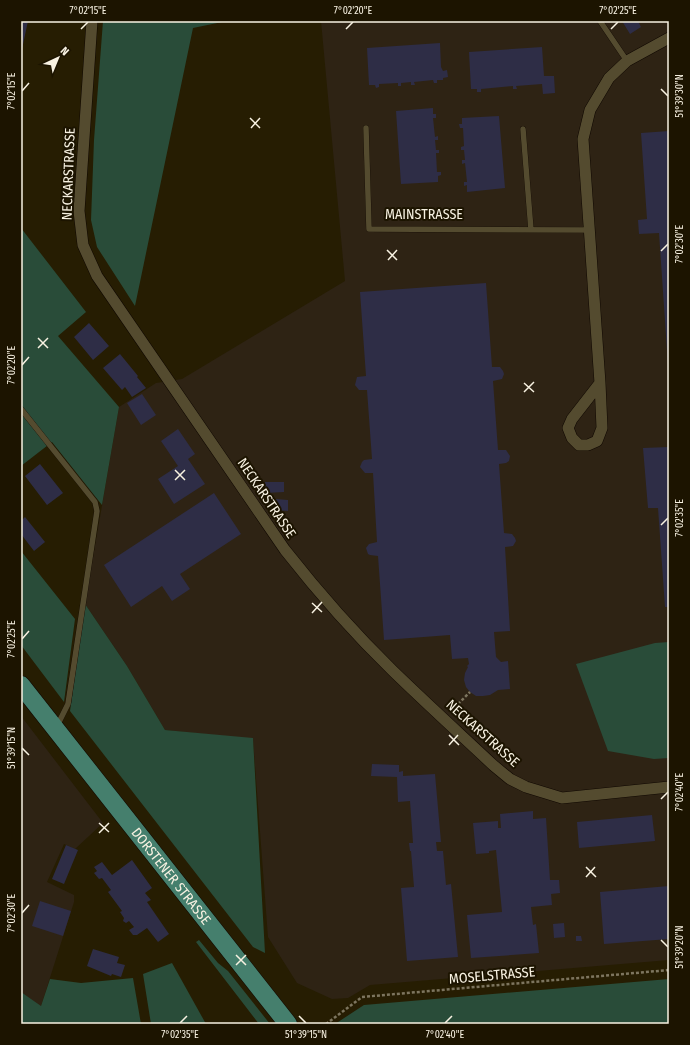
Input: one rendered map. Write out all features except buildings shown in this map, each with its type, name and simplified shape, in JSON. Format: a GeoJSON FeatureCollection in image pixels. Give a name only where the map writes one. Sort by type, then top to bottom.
{"type":"FeatureCollection","features":[{"type":"Feature","properties":{"kind":"main road","name":"DORSTENER STRASSE"},"geometry":{"type":"LineString","coordinates":[[21,685],[288,1024]]}},
{"type":"Feature","properties":{"kind":"street","name":"NECKARSTRASSE"},"geometry":{"type":"LineString","coordinates":[[92,21],[79,211],[83,245],[97,276],[285,550],[310,582],[362,640],[443,718],[510,778],[526,787],[562,798],[669,787]]}},
{"type":"Feature","properties":{"kind":"street"},"geometry":{"type":"LineString","coordinates":[[600,383],[572,419],[568,428],[572,438],[579,445],[588,445],[598,440],[602,428],[600,383],[583,139],[590,110],[609,78],[627,62],[669,38]]}},
{"type":"Feature","properties":{"kind":"lane"},"geometry":{"type":"LineString","coordinates":[[600,21],[627,62]]}},
{"type":"Feature","properties":{"kind":"lane","name":"MAINSTRASSE"},"geometry":{"type":"LineString","coordinates":[[366,128],[369,229],[589,230]]}},
{"type":"Feature","properties":{"kind":"lane"},"geometry":{"type":"LineString","coordinates":[[523,129],[531,230]]}},
{"type":"Feature","properties":{"kind":"lane"},"geometry":{"type":"LineString","coordinates":[[21,409],[95,502],[97,510],[68,704],[56,728]]}},
{"type":"Feature","properties":{"kind":"path"},"geometry":{"type":"LineString","coordinates":[[443,718],[470,692]]}},
{"type":"Feature","properties":{"kind":"path","name":"MOSELSTRASSE"},"geometry":{"type":"LineString","coordinates":[[326,1024],[362,997],[669,970]]}},
{"type":"Feature","properties":{"kind":"shaded area"},"geometry":{"type":"Polygon","coordinates":[[[321,21],[669,21],[669,960],[370,985],[348,998],[332,999],[297,983],[268,937],[253,739],[165,730],[127,666],[85,604],[119,407],[156,383],[182,379],[345,281],[321,21]]]}},
{"type":"Feature","properties":{"kind":"shaded area"},"geometry":{"type":"Polygon","coordinates":[[[21,716],[103,823],[75,849],[64,844],[47,882],[74,895],[74,902],[41,1006],[21,1006],[21,716]]]}},
{"type":"Feature","properties":{"kind":"green space"},"geometry":{"type":"Polygon","coordinates":[[[103,21],[227,21],[193,28],[135,306],[97,247],[91,220],[94,140],[103,21]]]}},
{"type":"Feature","properties":{"kind":"green space"},"geometry":{"type":"Polygon","coordinates":[[[21,228],[86,312],[58,336],[119,407],[102,505],[52,442],[21,466],[21,228]]]}},
{"type":"Feature","properties":{"kind":"green space"},"geometry":{"type":"Polygon","coordinates":[[[21,551],[75,619],[64,702],[21,645],[21,551]]]}},
{"type":"Feature","properties":{"kind":"green space"},"geometry":{"type":"Polygon","coordinates":[[[85,604],[127,666],[165,730],[253,738],[265,953],[253,947],[70,711],[85,604]]]}},
{"type":"Feature","properties":{"kind":"green space"},"geometry":{"type":"Polygon","coordinates":[[[669,642],[669,758],[654,759],[608,751],[576,664],[655,643],[669,642]]]}},
{"type":"Feature","properties":{"kind":"green space"},"geometry":{"type":"Polygon","coordinates":[[[199,940],[218,963],[228,971],[270,1024],[259,1024],[196,942],[199,940]]]}},
{"type":"Feature","properties":{"kind":"green space"},"geometry":{"type":"Polygon","coordinates":[[[172,963],[206,1024],[151,1024],[143,974],[172,963]]]}},
{"type":"Feature","properties":{"kind":"green space"},"geometry":{"type":"Polygon","coordinates":[[[133,978],[141,1024],[21,1024],[21,992],[41,1006],[50,979],[81,983],[133,978]]]}},
{"type":"Feature","properties":{"kind":"green space"},"geometry":{"type":"Polygon","coordinates":[[[669,979],[669,1024],[335,1024],[364,1005],[669,979]]]}}]}
